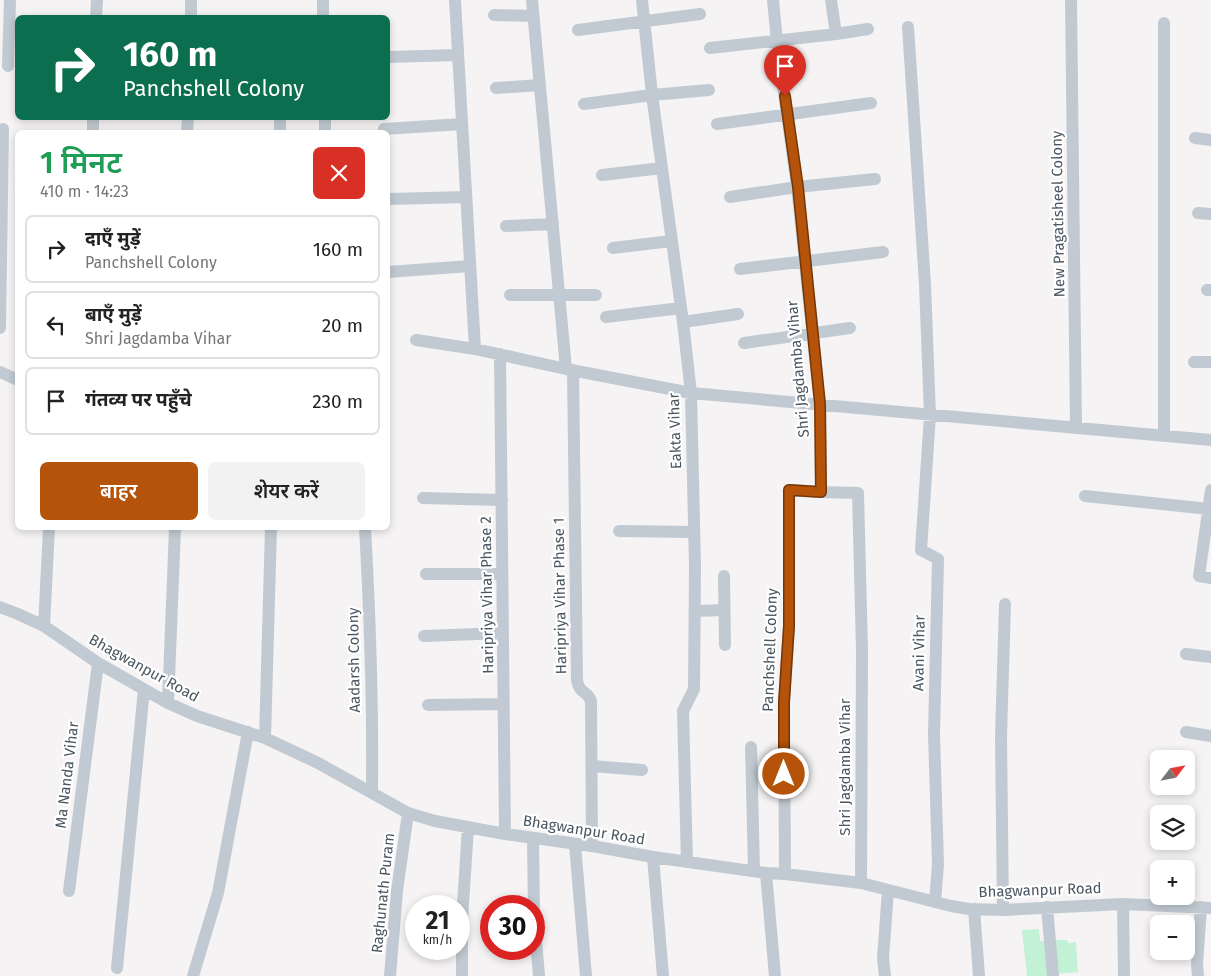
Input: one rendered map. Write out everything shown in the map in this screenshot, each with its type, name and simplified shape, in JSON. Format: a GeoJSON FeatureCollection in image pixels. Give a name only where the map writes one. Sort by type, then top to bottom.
{"type":"FeatureCollection","features":[{"type":"Feature","properties":{"kind":"street"},"geometry":{"type":"LineString","coordinates":[[9,66],[10,0]]}},
{"type":"Feature","properties":{"kind":"street"},"geometry":{"type":"LineString","coordinates":[[96,15],[97,0]]}},
{"type":"Feature","properties":{"kind":"street"},"geometry":{"type":"LineString","coordinates":[[190,15],[191,0]]}},
{"type":"Feature","properties":{"kind":"street"},"geometry":{"type":"LineString","coordinates":[[323,0],[323,15]]}},
{"type":"Feature","properties":{"kind":"street"},"geometry":{"type":"LineString","coordinates":[[455,0],[475,349]]}},
{"type":"Feature","properties":{"kind":"street","name":"Haripriya Vihar Phase 1"},"geometry":{"type":"LineString","coordinates":[[532,0],[560,295],[570,370],[577,680],[579,689],[590,697],[591,701],[592,846]]}},
{"type":"Feature","properties":{"kind":"street","name":"Eakta Vihar"},"geometry":{"type":"LineString","coordinates":[[642,0],[652,94],[691,392],[694,532],[694,689],[683,711],[687,862]]}},
{"type":"Feature","properties":{"kind":"street","name":"Shri Jagdamba Vihar"},"geometry":{"type":"LineString","coordinates":[[772,0],[798,187],[820,404],[821,492],[858,494],[862,651],[860,882]]}},
{"type":"Feature","properties":{"kind":"street"},"geometry":{"type":"LineString","coordinates":[[830,0],[836,34]]}},
{"type":"Feature","properties":{"kind":"street","name":"New Pragatisheel Colony"},"geometry":{"type":"LineString","coordinates":[[1072,0],[1076,428]]}},
{"type":"Feature","properties":{"kind":"street"},"geometry":{"type":"LineString","coordinates":[[578,30],[700,14]]}},
{"type":"Feature","properties":{"kind":"street"},"geometry":{"type":"LineString","coordinates":[[494,15],[534,16]]}},
{"type":"Feature","properties":{"kind":"street"},"geometry":{"type":"LineString","coordinates":[[1164,23],[1164,436]]}},
{"type":"Feature","properties":{"kind":"street"},"geometry":{"type":"LineString","coordinates":[[908,27],[925,284],[930,415]]}},
{"type":"Feature","properties":{"kind":"street"},"geometry":{"type":"LineString","coordinates":[[710,48],[868,30]]}},
{"type":"Feature","properties":{"kind":"street"},"geometry":{"type":"LineString","coordinates":[[390,57],[458,55]]}},
{"type":"Feature","properties":{"kind":"street"},"geometry":{"type":"LineString","coordinates":[[496,88],[540,85]]}},
{"type":"Feature","properties":{"kind":"street"},"geometry":{"type":"LineString","coordinates":[[584,104],[652,94],[709,90]]}},
{"type":"Feature","properties":{"kind":"street"},"geometry":{"type":"LineString","coordinates":[[717,124],[871,103]]}},
{"type":"Feature","properties":{"kind":"street"},"geometry":{"type":"LineString","coordinates":[[384,129],[462,124]]}},
{"type":"Feature","properties":{"kind":"street"},"geometry":{"type":"LineString","coordinates":[[0,328],[3,129]]}},
{"type":"Feature","properties":{"kind":"street"},"geometry":{"type":"LineString","coordinates":[[1195,138],[1211,140]]}},
{"type":"Feature","properties":{"kind":"street"},"geometry":{"type":"LineString","coordinates":[[602,175],[662,168]]}},
{"type":"Feature","properties":{"kind":"street"},"geometry":{"type":"LineString","coordinates":[[730,197],[798,187],[875,179]]}},
{"type":"Feature","properties":{"kind":"street"},"geometry":{"type":"LineString","coordinates":[[390,199],[466,197]]}},
{"type":"Feature","properties":{"kind":"street"},"geometry":{"type":"LineString","coordinates":[[1198,213],[1211,214]]}},
{"type":"Feature","properties":{"kind":"street"},"geometry":{"type":"LineString","coordinates":[[506,226],[553,224]]}},
{"type":"Feature","properties":{"kind":"street"},"geometry":{"type":"LineString","coordinates":[[612,248],[671,241]]}},
{"type":"Feature","properties":{"kind":"street"},"geometry":{"type":"LineString","coordinates":[[740,270],[883,252]]}},
{"type":"Feature","properties":{"kind":"street"},"geometry":{"type":"LineString","coordinates":[[390,272],[470,266]]}},
{"type":"Feature","properties":{"kind":"street"},"geometry":{"type":"LineString","coordinates":[[510,296],[596,295]]}},
{"type":"Feature","properties":{"kind":"street"},"geometry":{"type":"LineString","coordinates":[[606,316],[681,308]]}},
{"type":"Feature","properties":{"kind":"street"},"geometry":{"type":"LineString","coordinates":[[683,322],[738,314]]}},
{"type":"Feature","properties":{"kind":"street"},"geometry":{"type":"LineString","coordinates":[[744,343],[850,328]]}},
{"type":"Feature","properties":{"kind":"street"},"geometry":{"type":"LineString","coordinates":[[416,340],[475,349],[570,370],[691,392],[1211,440]]}},
{"type":"Feature","properties":{"kind":"street","name":"Haripriya Vihar Phase 2"},"geometry":{"type":"LineString","coordinates":[[500,354],[505,834]]}},
{"type":"Feature","properties":{"kind":"street"},"geometry":{"type":"LineString","coordinates":[[1194,362],[1211,362]]}},
{"type":"Feature","properties":{"kind":"street"},"geometry":{"type":"LineString","coordinates":[[0,372],[15,379]]}},
{"type":"Feature","properties":{"kind":"street","name":"Avani Vihar"},"geometry":{"type":"LineString","coordinates":[[930,415],[921,550],[938,559],[934,734],[938,864],[935,902]]}},
{"type":"Feature","properties":{"kind":"street","name":"Panchshell Colony"},"geometry":{"type":"LineString","coordinates":[[785,874],[784,702],[789,626],[789,490],[821,492]]}},
{"type":"Feature","properties":{"kind":"street"},"geometry":{"type":"LineString","coordinates":[[1211,490],[1199,576],[1211,578]]}},
{"type":"Feature","properties":{"kind":"street"},"geometry":{"type":"LineString","coordinates":[[1085,496],[1209,509]]}},
{"type":"Feature","properties":{"kind":"street"},"geometry":{"type":"LineString","coordinates":[[422,498],[502,500]]}},
{"type":"Feature","properties":{"kind":"street"},"geometry":{"type":"LineString","coordinates":[[44,626],[49,530]]}},
{"type":"Feature","properties":{"kind":"street"},"geometry":{"type":"LineString","coordinates":[[168,703],[174,530]]}},
{"type":"Feature","properties":{"kind":"street"},"geometry":{"type":"LineString","coordinates":[[265,738],[271,530]]}},
{"type":"Feature","properties":{"kind":"street","name":"Aadarsh Colony"},"geometry":{"type":"LineString","coordinates":[[365,530],[369,599],[372,792]]}},
{"type":"Feature","properties":{"kind":"street"},"geometry":{"type":"LineString","coordinates":[[619,531],[694,532]]}},
{"type":"Feature","properties":{"kind":"street"},"geometry":{"type":"LineString","coordinates":[[426,574],[502,574]]}},
{"type":"Feature","properties":{"kind":"street"},"geometry":{"type":"LineString","coordinates":[[724,576],[725,645]]}},
{"type":"Feature","properties":{"kind":"street"},"geometry":{"type":"LineString","coordinates":[[1003,910],[1001,736],[1005,604]]}},
{"type":"Feature","properties":{"kind":"street","name":"Bhagwanpur Road"},"geometry":{"type":"LineString","coordinates":[[0,607],[44,626],[98,663],[168,703],[197,716],[265,738],[318,763],[408,813],[505,834],[592,846],[653,857],[760,872],[860,882],[935,902],[974,909],[1003,910],[1123,904],[1206,907]]}},
{"type":"Feature","properties":{"kind":"street"},"geometry":{"type":"LineString","coordinates":[[694,611],[724,610]]}},
{"type":"Feature","properties":{"kind":"street"},"geometry":{"type":"LineString","coordinates":[[424,636],[503,632]]}},
{"type":"Feature","properties":{"kind":"street"},"geometry":{"type":"LineString","coordinates":[[1186,654],[1211,657]]}},
{"type":"Feature","properties":{"kind":"street","name":"Ma Nanda Vihar"},"geometry":{"type":"LineString","coordinates":[[69,891],[98,663]]}},
{"type":"Feature","properties":{"kind":"street"},"geometry":{"type":"LineString","coordinates":[[117,968],[144,689]]}},
{"type":"Feature","properties":{"kind":"street"},"geometry":{"type":"LineString","coordinates":[[428,705],[504,704]]}},
{"type":"Feature","properties":{"kind":"street"},"geometry":{"type":"LineString","coordinates":[[193,976],[218,893],[248,732]]}},
{"type":"Feature","properties":{"kind":"street"},"geometry":{"type":"LineString","coordinates":[[1186,732],[1211,736]]}},
{"type":"Feature","properties":{"kind":"street"},"geometry":{"type":"LineString","coordinates":[[751,747],[760,872],[775,976]]}},
{"type":"Feature","properties":{"kind":"street"},"geometry":{"type":"LineString","coordinates":[[592,766],[642,770]]}},
{"type":"Feature","properties":{"kind":"street","name":"Raghunath Puram"},"geometry":{"type":"LineString","coordinates":[[390,976],[396,891],[408,813]]}},
{"type":"Feature","properties":{"kind":"street"},"geometry":{"type":"LineString","coordinates":[[462,976],[462,920],[468,827]]}},
{"type":"Feature","properties":{"kind":"street"},"geometry":{"type":"LineString","coordinates":[[533,838],[534,916],[539,976]]}},
{"type":"Feature","properties":{"kind":"street"},"geometry":{"type":"LineString","coordinates":[[575,844],[586,976]]}},
{"type":"Feature","properties":{"kind":"street"},"geometry":{"type":"LineString","coordinates":[[653,857],[664,976]]}},
{"type":"Feature","properties":{"kind":"street"},"geometry":{"type":"LineString","coordinates":[[885,976],[883,958],[888,890]]}},
{"type":"Feature","properties":{"kind":"street"},"geometry":{"type":"LineString","coordinates":[[1123,904],[1124,976]]}},
{"type":"Feature","properties":{"kind":"street"},"geometry":{"type":"LineString","coordinates":[[1047,907],[1053,976]]}},
{"type":"Feature","properties":{"kind":"street"},"geometry":{"type":"LineString","coordinates":[[1198,976],[1197,965],[1206,907]]}},
{"type":"Feature","properties":{"kind":"street"},"geometry":{"type":"LineString","coordinates":[[974,909],[979,976]]}},
{"type":"Feature","properties":{"kind":"green space"},"geometry":{"type":"Polygon","coordinates":[[[1039,929],[1040,941],[1045,941],[1049,976],[1027,976],[1022,930],[1039,929]]]}},
{"type":"Feature","properties":{"kind":"green space"},"geometry":{"type":"Polygon","coordinates":[[[1054,940],[1067,940],[1068,943],[1076,942],[1078,972],[1056,974],[1054,940]]]}},
{"type":"Feature","properties":{"kind":"route"},"geometry":{"type":"LineString","coordinates":[[784,774],[784,702],[789,626],[789,490],[821,492],[820,404],[798,187],[785,96]]}}]}
